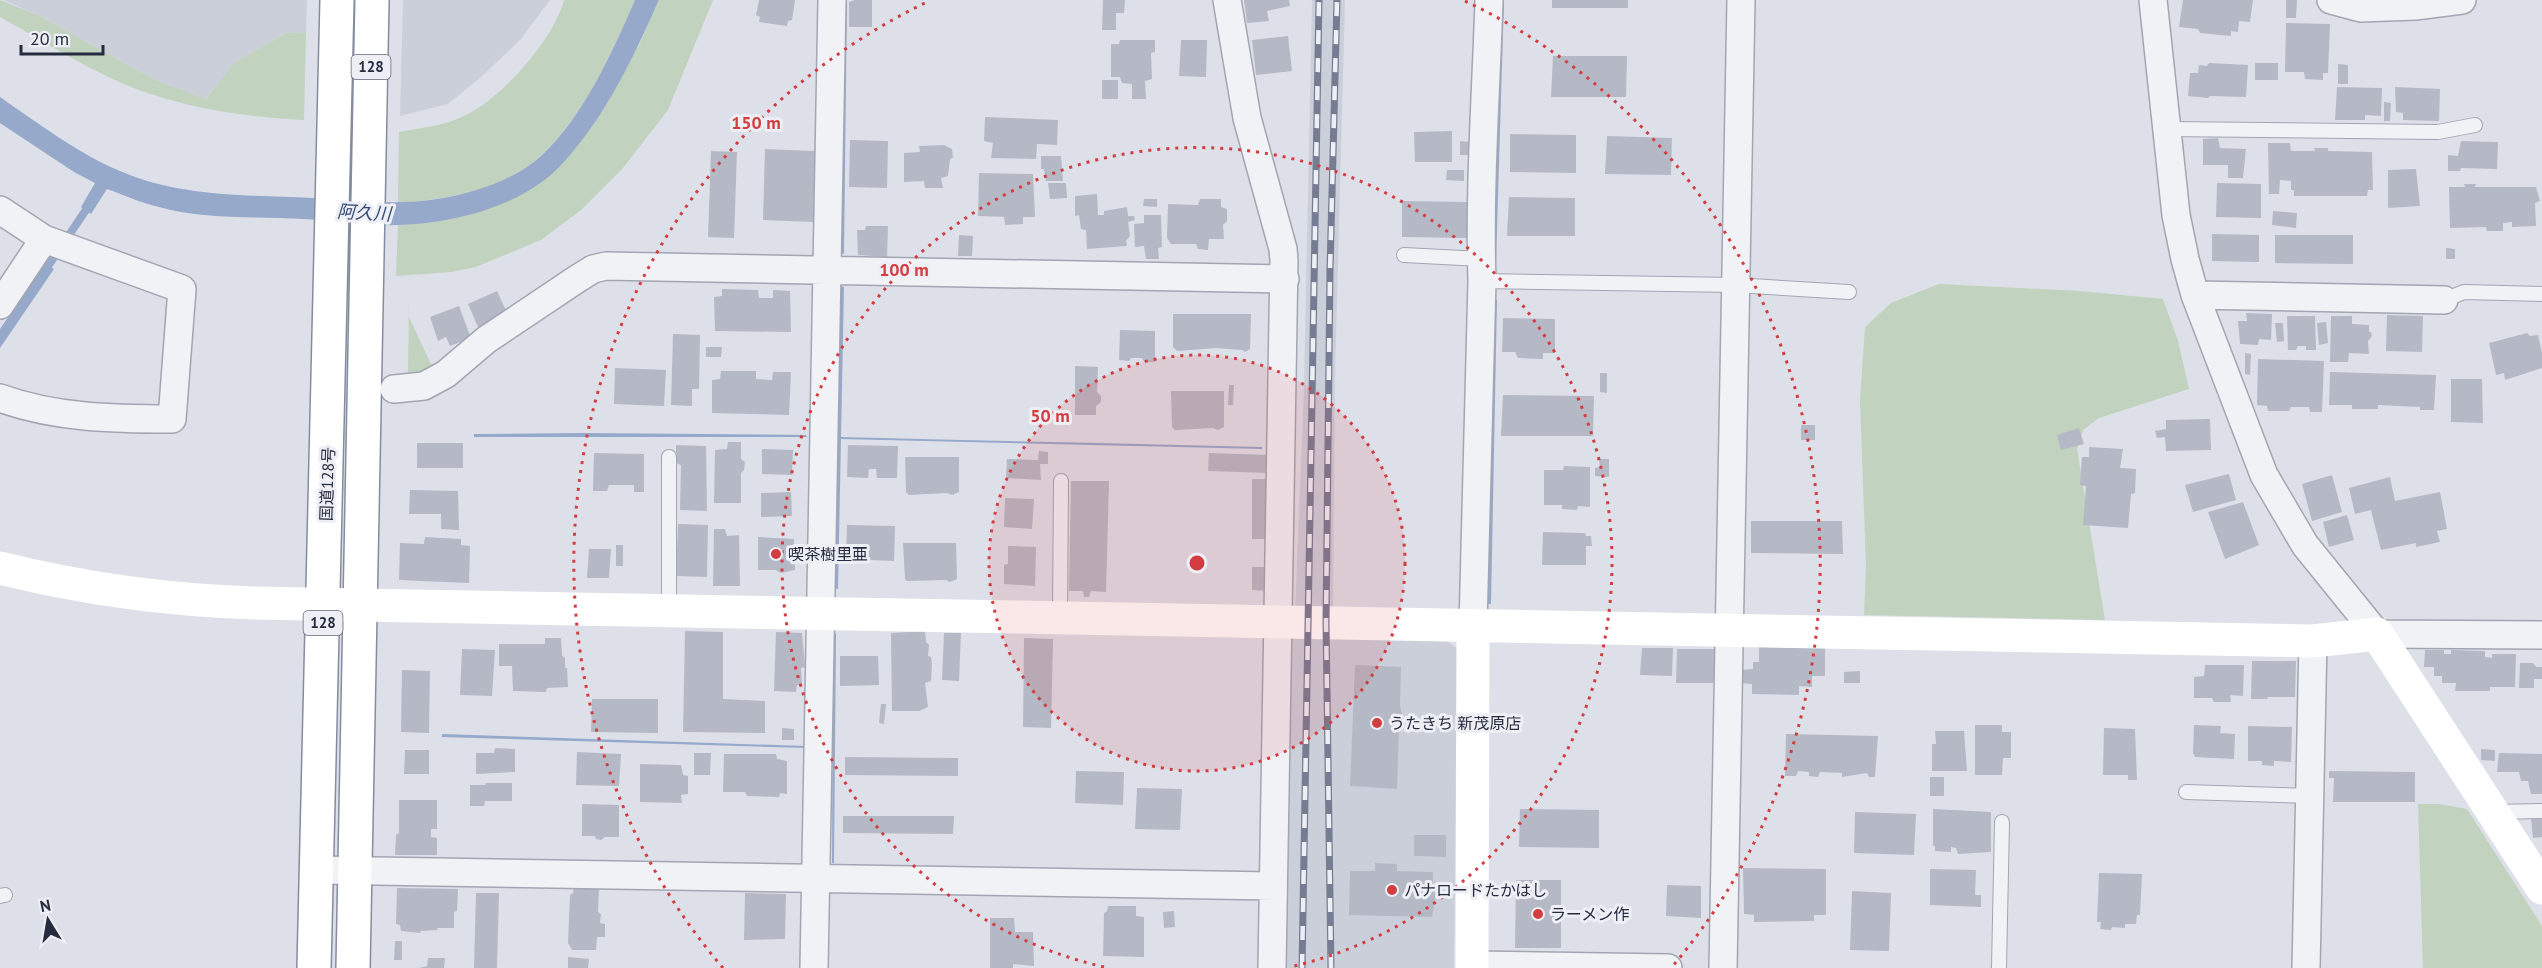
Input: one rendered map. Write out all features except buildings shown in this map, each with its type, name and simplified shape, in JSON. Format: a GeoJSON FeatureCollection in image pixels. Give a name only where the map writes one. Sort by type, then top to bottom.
{"type":"FeatureCollection","features":[{"type":"Feature","properties":{"kind":"main road","name":"国道128号"},"geometry":{"type":"LineString","coordinates":[[314,968],[337,0]]}},
{"type":"Feature","properties":{"kind":"main road","name":"国道128号"},"geometry":{"type":"LineString","coordinates":[[352,968],[372,0]]}},
{"type":"Feature","properties":{"kind":"main road"},"geometry":{"type":"LineString","coordinates":[[0,568],[55,582],[189,601],[2313,641],[2377,634],[2542,888]]}},
{"type":"Feature","properties":{"kind":"main road"},"geometry":{"type":"LineString","coordinates":[[1472,966],[1473,626]]}},
{"type":"Feature","properties":{"kind":"street"},"geometry":{"type":"LineString","coordinates":[[814,968],[831,0]]}},
{"type":"Feature","properties":{"kind":"street"},"geometry":{"type":"LineString","coordinates":[[1227,0],[1247,118],[1283,249],[1285,279],[1276,621],[1272,968]]}},
{"type":"Feature","properties":{"kind":"street"},"geometry":{"type":"LineString","coordinates":[[1473,626],[1484,114],[1489,0]]}},
{"type":"Feature","properties":{"kind":"street"},"geometry":{"type":"LineString","coordinates":[[1723,968],[1742,0]]}},
{"type":"Feature","properties":{"kind":"street"},"geometry":{"type":"LineString","coordinates":[[2153,0],[2176,215],[2185,260],[2264,475],[2305,545],[2377,634],[2542,635]]}},
{"type":"Feature","properties":{"kind":"street"},"geometry":{"type":"LineString","coordinates":[[2331,0],[2361,8],[2415,6],[2462,0]]}},
{"type":"Feature","properties":{"kind":"street"},"geometry":{"type":"LineString","coordinates":[[0,210],[44,239],[182,289],[172,419],[108,419],[27,408],[0,398]]}},
{"type":"Feature","properties":{"kind":"street"},"geometry":{"type":"LineString","coordinates":[[0,305],[44,239]]}},
{"type":"Feature","properties":{"kind":"street"},"geometry":{"type":"LineString","coordinates":[[394,389],[423,386],[446,374],[486,340],[593,269],[619,265],[705,269],[1285,279]]}},
{"type":"Feature","properties":{"kind":"street"},"geometry":{"type":"LineString","coordinates":[[2196,295],[2444,300]]}},
{"type":"Feature","properties":{"kind":"street"},"geometry":{"type":"LineString","coordinates":[[2306,968],[2313,641]]}},
{"type":"Feature","properties":{"kind":"street"},"geometry":{"type":"LineString","coordinates":[[317,870],[1273,886]]}},
{"type":"Feature","properties":{"kind":"street"},"geometry":{"type":"LineString","coordinates":[[1472,966],[1668,968]]}},
{"type":"Feature","properties":{"kind":"lane"},"geometry":{"type":"LineString","coordinates":[[2166,129],[2438,132],[2475,125]]}},
{"type":"Feature","properties":{"kind":"lane"},"geometry":{"type":"LineString","coordinates":[[1404,255],[1482,270],[1849,292]]}},
{"type":"Feature","properties":{"kind":"lane"},"geometry":{"type":"LineString","coordinates":[[2444,300],[2464,292],[2542,294]]}},
{"type":"Feature","properties":{"kind":"lane"},"geometry":{"type":"LineString","coordinates":[[669,457],[669,610]]}},
{"type":"Feature","properties":{"kind":"lane"},"geometry":{"type":"LineString","coordinates":[[1060,617],[1061,481]]}},
{"type":"Feature","properties":{"kind":"lane"},"geometry":{"type":"LineString","coordinates":[[2186,792],[2310,796]]}},
{"type":"Feature","properties":{"kind":"lane"},"geometry":{"type":"LineString","coordinates":[[2491,812],[2542,811]]}},
{"type":"Feature","properties":{"kind":"lane"},"geometry":{"type":"LineString","coordinates":[[1999,968],[2002,822]]}},
{"type":"Feature","properties":{"kind":"shaded area"},"geometry":{"type":"Polygon","coordinates":[[[3,0],[307,0],[306,32],[286,33],[234,63],[206,99],[157,81],[40,16],[3,0]]]}},
{"type":"Feature","properties":{"kind":"shaded area"},"geometry":{"type":"Polygon","coordinates":[[[403,0],[550,0],[520,40],[480,78],[448,104],[400,116],[403,0]]]}},
{"type":"Feature","properties":{"kind":"shaded area"},"geometry":{"type":"Polygon","coordinates":[[[1312,0],[1345,0],[1335,378],[1333,608],[1445,640],[1457,648],[1454,968],[1282,968],[1286,642],[1294,634],[1304,388],[1312,0]]]}},
{"type":"Feature","properties":{"kind":"green space"},"geometry":{"type":"Polygon","coordinates":[[[0,0],[40,16],[157,81],[206,99],[234,63],[286,33],[306,32],[304,120],[208,109],[131,87],[74,59],[0,17],[0,0]]]}},
{"type":"Feature","properties":{"kind":"green space"},"geometry":{"type":"Polygon","coordinates":[[[564,0],[635,0],[590,92],[560,135],[543,154],[511,177],[480,189],[448,197],[398,203],[399,132],[447,123],[477,109],[493,97],[524,67],[537,50],[558,16],[564,0]]]}},
{"type":"Feature","properties":{"kind":"green space"},"geometry":{"type":"Polygon","coordinates":[[[659,0],[713,0],[668,110],[623,168],[581,210],[541,240],[476,267],[451,272],[396,276],[398,225],[448,219],[497,205],[525,192],[561,165],[639,45],[659,0]]]}},
{"type":"Feature","properties":{"kind":"green space"},"geometry":{"type":"Polygon","coordinates":[[[355,30],[351,292],[346,293],[348,106],[355,30]]]}},
{"type":"Feature","properties":{"kind":"green space"},"geometry":{"type":"Polygon","coordinates":[[[1939,284],[2080,291],[2163,299],[2178,341],[2189,389],[2099,418],[2083,430],[2077,449],[2105,620],[1864,615],[1866,566],[1860,400],[1865,327],[1891,303],[1939,284]]]}},
{"type":"Feature","properties":{"kind":"green space"},"geometry":{"type":"Polygon","coordinates":[[[409,296],[409,317],[434,371],[408,379],[409,296]]]}},
{"type":"Feature","properties":{"kind":"green space"},"geometry":{"type":"Polygon","coordinates":[[[2418,804],[2438,804],[2467,809],[2542,926],[2542,968],[2423,968],[2418,804]]]}},
{"type":"Feature","properties":{"kind":"water","name":"阿久川"},"geometry":{"type":"Polygon","coordinates":[[[635,0],[659,0],[617,86],[578,146],[546,179],[528,191],[487,210],[442,221],[387,225],[213,216],[152,205],[107,189],[91,214],[81,207],[95,183],[74,172],[0,123],[0,97],[88,156],[143,180],[166,186],[239,195],[386,202],[445,198],[489,186],[518,173],[557,140],[596,82],[635,0]]]}},
{"type":"Feature","properties":{"kind":"water"},"geometry":{"type":"Polygon","coordinates":[[[844,0],[847,0],[844,254],[841,253],[844,0]]]}},
{"type":"Feature","properties":{"kind":"water"},"geometry":{"type":"Polygon","coordinates":[[[1500,0],[1504,0],[1496,263],[1491,263],[1500,0]]]}},
{"type":"Feature","properties":{"kind":"water"},"geometry":{"type":"Polygon","coordinates":[[[45,264],[54,269],[0,348],[0,329],[45,264]]]}},
{"type":"Feature","properties":{"kind":"water"},"geometry":{"type":"Polygon","coordinates":[[[840,286],[844,287],[841,437],[1262,447],[1262,449],[841,439],[838,589],[834,588],[840,286]]]}},
{"type":"Feature","properties":{"kind":"water"},"geometry":{"type":"Polygon","coordinates":[[[1493,300],[1497,300],[1491,604],[1488,604],[1493,300]]]}},
{"type":"Feature","properties":{"kind":"water"},"geometry":{"type":"Polygon","coordinates":[[[474,434],[806,435],[807,437],[474,437],[474,434]]]}},
{"type":"Feature","properties":{"kind":"water"},"geometry":{"type":"Polygon","coordinates":[[[836,633],[834,863],[832,863],[833,634],[836,633]]]}},
{"type":"Feature","properties":{"kind":"water"},"geometry":{"type":"Polygon","coordinates":[[[442,734],[805,746],[805,748],[442,737],[442,734]]]}},
{"type":"Feature","properties":{"kind":"waterway"},"geometry":{"type":"LineString","coordinates":[[42,275],[92,201]]}},
{"type":"Feature","properties":{"kind":"railway"},"geometry":{"type":"LineString","coordinates":[[1302,968],[1319,0]]}},
{"type":"Feature","properties":{"kind":"railway"},"geometry":{"type":"LineString","coordinates":[[1331,968],[1326,622],[1330,270],[1337,0]]}},
{"type":"Feature","properties":{"kind":"place","name":"喫茶樹里亜"},"geometry":{"type":"Point","coordinates":[776,554]}},
{"type":"Feature","properties":{"kind":"place","name":"うたきち 新茂原店"},"geometry":{"type":"Point","coordinates":[1377,723]}},
{"type":"Feature","properties":{"kind":"place","name":"パナロードたかはし"},"geometry":{"type":"Point","coordinates":[1392,890]}},
{"type":"Feature","properties":{"kind":"place","name":"ラーメン作"},"geometry":{"type":"Point","coordinates":[1538,914]}}]}
